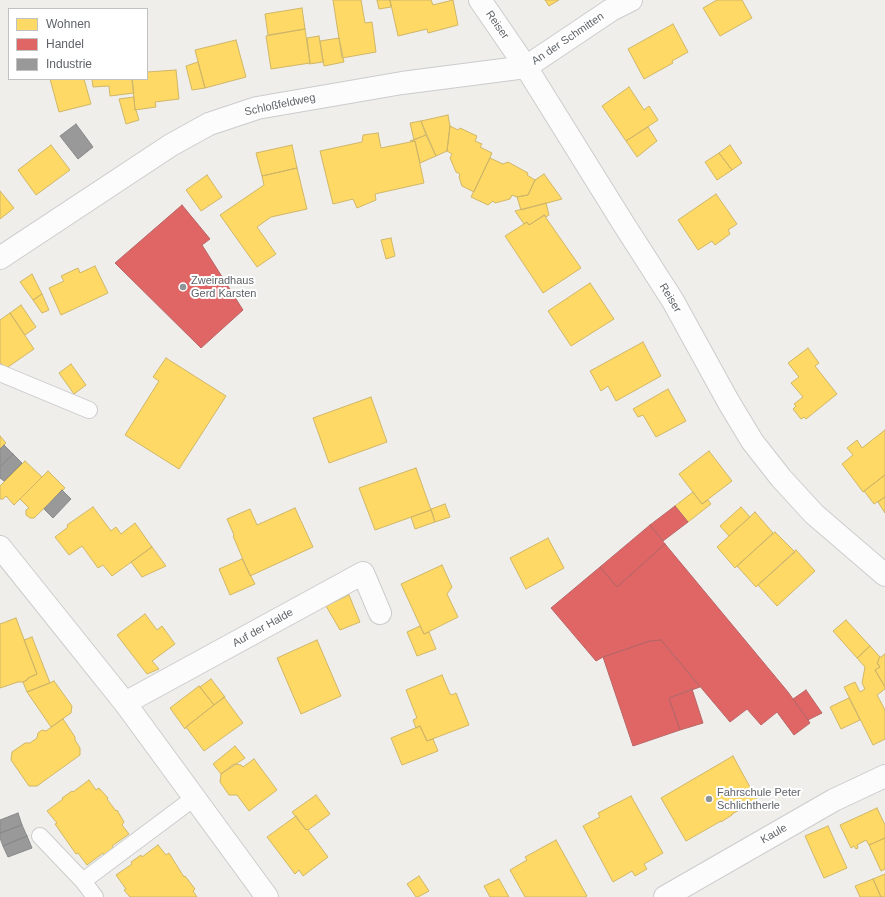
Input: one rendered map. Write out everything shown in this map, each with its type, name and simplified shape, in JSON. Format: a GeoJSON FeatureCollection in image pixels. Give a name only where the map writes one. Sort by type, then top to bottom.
{"type":"FeatureCollection","features":[{"type":"Feature","properties":{"kind":"street","name":"Reiser"},"geometry":{"type":"LineString","coordinates":[[480,0],[526,67],[673,301],[728,401],[752,441],[781,478],[814,514],[885,575]]}},
{"type":"Feature","properties":{"kind":"street","name":"An der Schmitten"},"geometry":{"type":"LineString","coordinates":[[526,67],[611,10],[631,0]]}},
{"type":"Feature","properties":{"kind":"street","name":"Schloßfeldweg"},"geometry":{"type":"LineString","coordinates":[[0,258],[171,145],[209,124],[257,108],[402,83],[526,67]]}},
{"type":"Feature","properties":{"kind":"street"},"geometry":{"type":"LineString","coordinates":[[0,547],[125,704],[267,897]]}},
{"type":"Feature","properties":{"kind":"street","name":"Auf der Halde"},"geometry":{"type":"LineString","coordinates":[[125,704],[363,573],[380,613]]}},
{"type":"Feature","properties":{"kind":"street","name":"Kaule"},"geometry":{"type":"LineString","coordinates":[[666,897],[834,800],[885,776]]}},
{"type":"Feature","properties":{"kind":"lane"},"geometry":{"type":"LineString","coordinates":[[0,373],[89,410]]}},
{"type":"Feature","properties":{"kind":"lane"},"geometry":{"type":"LineString","coordinates":[[83,881],[194,798]]}},
{"type":"Feature","properties":{"kind":"lane"},"geometry":{"type":"LineString","coordinates":[[40,836],[83,881],[95,897]]}},
{"type":"Feature","properties":{"kind":"building: Wohnen"},"geometry":{"type":"Polygon","coordinates":[[[333,0],[361,0],[365,23],[372,22],[376,52],[342,58],[333,0]]]}},
{"type":"Feature","properties":{"kind":"building: Wohnen"},"geometry":{"type":"Polygon","coordinates":[[[377,0],[390,0],[391,7],[379,9],[377,0]]]}},
{"type":"Feature","properties":{"kind":"building: Wohnen"},"geometry":{"type":"Polygon","coordinates":[[[390,0],[431,0],[433,5],[453,0],[458,25],[428,33],[427,29],[398,36],[390,0]]]}},
{"type":"Feature","properties":{"kind":"building: Wohnen"},"geometry":{"type":"Polygon","coordinates":[[[545,0],[559,0],[549,6],[545,0]]]}},
{"type":"Feature","properties":{"kind":"building: Wohnen"},"geometry":{"type":"Polygon","coordinates":[[[717,0],[742,0],[752,18],[720,36],[703,8],[717,0]]]}},
{"type":"Feature","properties":{"kind":"building: Wohnen"},"geometry":{"type":"Polygon","coordinates":[[[302,8],[305,29],[268,35],[265,14],[302,8]]]}},
{"type":"Feature","properties":{"kind":"building: Wohnen"},"geometry":{"type":"Polygon","coordinates":[[[673,24],[688,52],[672,61],[673,63],[644,79],[628,49],[673,24]]]}},
{"type":"Feature","properties":{"kind":"building: Wohnen"},"geometry":{"type":"Polygon","coordinates":[[[305,29],[310,63],[271,69],[266,36],[305,29]]]}},
{"type":"Feature","properties":{"kind":"building: Wohnen"},"geometry":{"type":"Polygon","coordinates":[[[319,36],[323,62],[309,64],[307,38],[319,36]]]}},
{"type":"Feature","properties":{"kind":"building: Wohnen"},"geometry":{"type":"Polygon","coordinates":[[[339,38],[344,62],[324,66],[320,41],[339,38]]]}},
{"type":"Feature","properties":{"kind":"building: Wohnen"},"geometry":{"type":"Polygon","coordinates":[[[236,40],[246,77],[205,88],[195,50],[236,40]]]}},
{"type":"Feature","properties":{"kind":"building: Wohnen"},"geometry":{"type":"Polygon","coordinates":[[[198,62],[205,88],[192,90],[186,66],[198,62]]]}},
{"type":"Feature","properties":{"kind":"building: Wohnen"},"geometry":{"type":"Polygon","coordinates":[[[176,70],[179,99],[155,102],[156,107],[135,110],[132,80],[148,80],[148,72],[176,70]]]}},
{"type":"Feature","properties":{"kind":"building: Wohnen"},"geometry":{"type":"Polygon","coordinates":[[[50,80],[84,80],[91,104],[59,112],[50,80]]]}},
{"type":"Feature","properties":{"kind":"building: Wohnen"},"geometry":{"type":"Polygon","coordinates":[[[92,80],[132,80],[134,93],[110,96],[109,86],[93,87],[92,80]]]}},
{"type":"Feature","properties":{"kind":"building: Wohnen"},"geometry":{"type":"Polygon","coordinates":[[[629,87],[644,110],[649,106],[658,120],[626,141],[602,106],[629,87]]]}},
{"type":"Feature","properties":{"kind":"building: Wohnen"},"geometry":{"type":"Polygon","coordinates":[[[134,97],[135,110],[139,120],[126,124],[119,99],[134,97]]]}},
{"type":"Feature","properties":{"kind":"building: Wohnen"},"geometry":{"type":"Polygon","coordinates":[[[448,115],[450,126],[447,151],[436,156],[421,121],[448,115]]]}},
{"type":"Feature","properties":{"kind":"building: Wohnen"},"geometry":{"type":"Polygon","coordinates":[[[421,121],[426,135],[414,140],[410,123],[421,121]]]}},
{"type":"Feature","properties":{"kind":"building: Wohnen"},"geometry":{"type":"Polygon","coordinates":[[[450,126],[458,130],[460,128],[477,136],[475,141],[482,144],[480,147],[492,153],[474,192],[462,186],[459,177],[460,174],[456,172],[450,158],[452,154],[447,151],[450,126]]]}},
{"type":"Feature","properties":{"kind":"building: Wohnen"},"geometry":{"type":"Polygon","coordinates":[[[648,127],[657,141],[637,157],[626,141],[648,127]]]}},
{"type":"Feature","properties":{"kind":"building: Wohnen"},"geometry":{"type":"Polygon","coordinates":[[[378,133],[381,148],[415,141],[424,183],[375,194],[376,200],[357,208],[353,199],[333,204],[320,151],[362,142],[363,135],[378,133]]]}},
{"type":"Feature","properties":{"kind":"building: Wohnen"},"geometry":{"type":"Polygon","coordinates":[[[426,135],[436,156],[420,163],[415,141],[410,141],[426,135]]]}},
{"type":"Feature","properties":{"kind":"building: Wohnen"},"geometry":{"type":"Polygon","coordinates":[[[51,145],[70,170],[36,195],[18,170],[51,145]]]}},
{"type":"Feature","properties":{"kind":"building: Wohnen"},"geometry":{"type":"Polygon","coordinates":[[[292,145],[297,168],[262,176],[256,153],[292,145]]]}},
{"type":"Feature","properties":{"kind":"building: Wohnen"},"geometry":{"type":"Polygon","coordinates":[[[730,145],[742,163],[732,170],[719,153],[730,145]]]}},
{"type":"Feature","properties":{"kind":"building: Wohnen"},"geometry":{"type":"Polygon","coordinates":[[[719,153],[732,170],[717,180],[705,162],[719,153]]]}},
{"type":"Feature","properties":{"kind":"building: Wohnen"},"geometry":{"type":"Polygon","coordinates":[[[490,158],[503,164],[508,162],[528,173],[527,175],[535,180],[528,195],[517,197],[512,195],[510,199],[495,203],[493,201],[488,205],[471,197],[490,158]]]}},
{"type":"Feature","properties":{"kind":"building: Wohnen"},"geometry":{"type":"Polygon","coordinates":[[[297,168],[307,209],[271,217],[257,227],[276,254],[257,267],[220,215],[264,185],[262,176],[297,168]]]}},
{"type":"Feature","properties":{"kind":"building: Wohnen"},"geometry":{"type":"Polygon","coordinates":[[[544,174],[562,199],[521,210],[517,197],[528,195],[535,180],[544,174]]]}},
{"type":"Feature","properties":{"kind":"building: Wohnen"},"geometry":{"type":"Polygon","coordinates":[[[207,175],[222,197],[201,211],[186,190],[207,175]]]}},
{"type":"Feature","properties":{"kind":"building: Wohnen"},"geometry":{"type":"Polygon","coordinates":[[[0,191],[14,208],[0,219],[0,191]]]}},
{"type":"Feature","properties":{"kind":"building: Wohnen"},"geometry":{"type":"Polygon","coordinates":[[[716,194],[737,224],[728,230],[730,234],[715,245],[712,241],[698,250],[678,220],[716,194]]]}},
{"type":"Feature","properties":{"kind":"building: Wohnen"},"geometry":{"type":"Polygon","coordinates":[[[546,203],[549,215],[546,217],[545,215],[529,225],[527,222],[524,224],[515,211],[546,203]]]}},
{"type":"Feature","properties":{"kind":"building: Wohnen"},"geometry":{"type":"Polygon","coordinates":[[[544,215],[581,268],[543,293],[505,236],[527,222],[529,225],[544,215]]]}},
{"type":"Feature","properties":{"kind":"building: Wohnen"},"geometry":{"type":"Polygon","coordinates":[[[391,238],[395,256],[386,259],[381,240],[391,238]]]}},
{"type":"Feature","properties":{"kind":"building: Wohnen"},"geometry":{"type":"Polygon","coordinates":[[[95,266],[108,293],[61,315],[49,288],[64,281],[61,276],[78,268],[80,273],[95,266]]]}},
{"type":"Feature","properties":{"kind":"building: Wohnen"},"geometry":{"type":"Polygon","coordinates":[[[32,274],[42,294],[33,300],[20,282],[32,274]]]}},
{"type":"Feature","properties":{"kind":"building: Wohnen"},"geometry":{"type":"Polygon","coordinates":[[[590,283],[614,319],[571,346],[548,311],[590,283]]]}},
{"type":"Feature","properties":{"kind":"building: Wohnen"},"geometry":{"type":"Polygon","coordinates":[[[42,294],[49,310],[42,313],[33,300],[42,294]]]}},
{"type":"Feature","properties":{"kind":"building: Wohnen"},"geometry":{"type":"Polygon","coordinates":[[[21,305],[36,327],[25,335],[10,313],[21,305]]]}},
{"type":"Feature","properties":{"kind":"building: Wohnen"},"geometry":{"type":"Polygon","coordinates":[[[10,313],[34,349],[5,369],[0,362],[0,320],[10,313]]]}},
{"type":"Feature","properties":{"kind":"building: Wohnen"},"geometry":{"type":"Polygon","coordinates":[[[643,342],[661,376],[616,401],[608,386],[601,391],[590,371],[643,342]]]}},
{"type":"Feature","properties":{"kind":"building: Wohnen"},"geometry":{"type":"Polygon","coordinates":[[[808,348],[819,363],[815,366],[837,394],[806,419],[804,417],[801,419],[793,409],[796,406],[794,404],[803,397],[791,383],[799,377],[788,363],[808,348]]]}},
{"type":"Feature","properties":{"kind":"building: Wohnen"},"geometry":{"type":"Polygon","coordinates":[[[166,358],[226,396],[179,469],[125,435],[159,381],[153,377],[166,358]]]}},
{"type":"Feature","properties":{"kind":"building: Wohnen"},"geometry":{"type":"Polygon","coordinates":[[[71,364],[86,385],[74,394],[59,373],[71,364]]]}},
{"type":"Feature","properties":{"kind":"building: Wohnen"},"geometry":{"type":"Polygon","coordinates":[[[668,389],[686,421],[656,437],[643,415],[638,417],[633,409],[668,389]]]}},
{"type":"Feature","properties":{"kind":"building: Wohnen"},"geometry":{"type":"Polygon","coordinates":[[[371,397],[387,442],[329,463],[313,418],[371,397]]]}},
{"type":"Feature","properties":{"kind":"building: Wohnen"},"geometry":{"type":"Polygon","coordinates":[[[885,430],[885,475],[863,492],[842,464],[853,455],[847,448],[857,440],[862,448],[885,430]]]}},
{"type":"Feature","properties":{"kind":"building: Wohnen"},"geometry":{"type":"Polygon","coordinates":[[[0,436],[6,443],[0,449],[0,436]]]}},
{"type":"Feature","properties":{"kind":"building: Wohnen"},"geometry":{"type":"Polygon","coordinates":[[[709,451],[732,481],[702,504],[679,474],[709,451]]]}},
{"type":"Feature","properties":{"kind":"building: Wohnen"},"geometry":{"type":"Polygon","coordinates":[[[25,461],[42,477],[14,505],[6,496],[3,499],[0,499],[0,486],[25,461]]]}},
{"type":"Feature","properties":{"kind":"building: Wohnen"},"geometry":{"type":"Polygon","coordinates":[[[416,468],[431,510],[375,530],[359,488],[416,468]]]}},
{"type":"Feature","properties":{"kind":"building: Wohnen"},"geometry":{"type":"Polygon","coordinates":[[[48,471],[65,488],[34,518],[30,518],[26,515],[26,510],[29,508],[20,499],[48,471]]]}},
{"type":"Feature","properties":{"kind":"building: Wohnen"},"geometry":{"type":"Polygon","coordinates":[[[885,475],[885,497],[874,504],[864,491],[885,475]]]}},
{"type":"Feature","properties":{"kind":"building: Wohnen"},"geometry":{"type":"Polygon","coordinates":[[[693,492],[702,504],[708,500],[711,504],[688,522],[675,506],[693,492]]]}},
{"type":"Feature","properties":{"kind":"building: Wohnen"},"geometry":{"type":"Polygon","coordinates":[[[885,497],[885,513],[878,502],[885,497]]]}},
{"type":"Feature","properties":{"kind":"building: Wohnen"},"geometry":{"type":"Polygon","coordinates":[[[445,504],[450,517],[435,522],[431,509],[445,504]]]}},
{"type":"Feature","properties":{"kind":"building: Wohnen"},"geometry":{"type":"Polygon","coordinates":[[[93,507],[111,531],[116,527],[121,534],[135,523],[152,547],[112,576],[103,565],[98,568],[82,546],[69,555],[55,537],[68,527],[67,525],[93,507]]]}},
{"type":"Feature","properties":{"kind":"building: Wohnen"},"geometry":{"type":"Polygon","coordinates":[[[741,507],[750,517],[729,536],[720,526],[741,507]]]}},
{"type":"Feature","properties":{"kind":"building: Wohnen"},"geometry":{"type":"Polygon","coordinates":[[[295,508],[313,547],[250,576],[227,519],[250,509],[257,525],[295,508]]]}},
{"type":"Feature","properties":{"kind":"building: Wohnen"},"geometry":{"type":"Polygon","coordinates":[[[431,510],[435,522],[415,529],[411,517],[431,510]]]}},
{"type":"Feature","properties":{"kind":"building: Wohnen"},"geometry":{"type":"Polygon","coordinates":[[[755,512],[773,533],[735,568],[717,547],[755,512]]]}},
{"type":"Feature","properties":{"kind":"building: Wohnen"},"geometry":{"type":"Polygon","coordinates":[[[775,532],[795,552],[756,587],[737,566],[775,532]]]}},
{"type":"Feature","properties":{"kind":"building: Wohnen"},"geometry":{"type":"Polygon","coordinates":[[[548,538],[564,568],[526,589],[510,558],[548,538]]]}},
{"type":"Feature","properties":{"kind":"building: Wohnen"},"geometry":{"type":"Polygon","coordinates":[[[152,547],[166,566],[142,577],[131,562],[152,547]]]}},
{"type":"Feature","properties":{"kind":"building: Wohnen"},"geometry":{"type":"Polygon","coordinates":[[[796,550],[815,571],[777,606],[758,585],[796,550]]]}},
{"type":"Feature","properties":{"kind":"building: Wohnen"},"geometry":{"type":"Polygon","coordinates":[[[242,559],[255,584],[230,595],[219,569],[242,559]]]}},
{"type":"Feature","properties":{"kind":"building: Wohnen"},"geometry":{"type":"Polygon","coordinates":[[[442,565],[452,587],[447,594],[458,617],[424,634],[401,584],[442,565]]]}},
{"type":"Feature","properties":{"kind":"building: Wohnen"},"geometry":{"type":"Polygon","coordinates":[[[349,595],[360,622],[340,630],[326,606],[349,595]]]}},
{"type":"Feature","properties":{"kind":"building: Wohnen"},"geometry":{"type":"Polygon","coordinates":[[[145,614],[157,630],[162,626],[175,644],[152,661],[159,669],[147,674],[117,635],[145,614]]]}},
{"type":"Feature","properties":{"kind":"building: Wohnen"},"geometry":{"type":"Polygon","coordinates":[[[16,618],[37,674],[23,682],[18,682],[0,688],[0,624],[16,618]]]}},
{"type":"Feature","properties":{"kind":"building: Wohnen"},"geometry":{"type":"Polygon","coordinates":[[[846,620],[870,646],[857,658],[833,631],[846,620]]]}},
{"type":"Feature","properties":{"kind":"building: Wohnen"},"geometry":{"type":"Polygon","coordinates":[[[420,626],[424,634],[429,632],[436,649],[417,656],[407,632],[420,626]]]}},
{"type":"Feature","properties":{"kind":"building: Wohnen"},"geometry":{"type":"Polygon","coordinates":[[[32,637],[50,683],[27,692],[23,682],[37,674],[24,640],[32,637]]]}},
{"type":"Feature","properties":{"kind":"building: Wohnen"},"geometry":{"type":"Polygon","coordinates":[[[317,640],[341,696],[301,714],[277,658],[317,640]]]}},
{"type":"Feature","properties":{"kind":"building: Wohnen"},"geometry":{"type":"Polygon","coordinates":[[[870,646],[880,657],[877,663],[880,667],[875,670],[885,687],[885,689],[877,695],[885,710],[885,739],[873,745],[844,687],[855,682],[860,692],[865,689],[862,683],[865,667],[857,658],[870,646]]]}},
{"type":"Feature","properties":{"kind":"building: Wohnen"},"geometry":{"type":"Polygon","coordinates":[[[885,654],[885,687],[875,670],[880,667],[877,663],[879,660],[878,659],[885,654]]]}},
{"type":"Feature","properties":{"kind":"building: Wohnen"},"geometry":{"type":"Polygon","coordinates":[[[442,675],[450,694],[452,695],[456,693],[469,725],[427,741],[420,726],[416,728],[413,720],[417,718],[406,690],[442,675]]]}},
{"type":"Feature","properties":{"kind":"building: Wohnen"},"geometry":{"type":"Polygon","coordinates":[[[211,679],[225,697],[214,705],[200,687],[211,679]]]}},
{"type":"Feature","properties":{"kind":"building: Wohnen"},"geometry":{"type":"Polygon","coordinates":[[[54,681],[72,706],[71,713],[51,727],[27,692],[54,681]]]}},
{"type":"Feature","properties":{"kind":"building: Wohnen"},"geometry":{"type":"Polygon","coordinates":[[[199,686],[214,705],[185,729],[170,708],[199,686]]]}},
{"type":"Feature","properties":{"kind":"building: Wohnen"},"geometry":{"type":"Polygon","coordinates":[[[224,697],[243,723],[204,751],[186,727],[224,697]]]}},
{"type":"Feature","properties":{"kind":"building: Wohnen"},"geometry":{"type":"Polygon","coordinates":[[[849,698],[860,720],[841,729],[830,707],[849,698]]]}},
{"type":"Feature","properties":{"kind":"building: Wohnen"},"geometry":{"type":"Polygon","coordinates":[[[63,719],[75,737],[75,740],[80,748],[80,755],[37,786],[29,786],[11,760],[12,752],[25,743],[30,743],[37,738],[38,733],[42,730],[46,731],[63,719]]]}},
{"type":"Feature","properties":{"kind":"building: Wohnen"},"geometry":{"type":"Polygon","coordinates":[[[420,726],[427,741],[433,739],[438,751],[402,765],[391,738],[420,726]]]}},
{"type":"Feature","properties":{"kind":"building: Wohnen"},"geometry":{"type":"Polygon","coordinates":[[[235,746],[245,758],[221,774],[213,764],[235,746]]]}},
{"type":"Feature","properties":{"kind":"building: Wohnen","name":"Fahrschule Peter Schlichtherle"},"geometry":{"type":"Polygon","coordinates":[[[733,756],[757,800],[686,841],[661,798],[733,756]]]}},
{"type":"Feature","properties":{"kind":"building: Wohnen"},"geometry":{"type":"Polygon","coordinates":[[[254,759],[277,790],[249,811],[237,795],[229,795],[220,782],[221,774],[234,764],[241,765],[243,767],[254,759]]]}},
{"type":"Feature","properties":{"kind":"building: Wohnen"},"geometry":{"type":"Polygon","coordinates":[[[89,780],[96,790],[99,788],[108,798],[107,799],[116,811],[117,810],[124,822],[122,825],[129,834],[112,846],[113,848],[104,855],[103,853],[87,865],[78,853],[76,854],[55,824],[57,823],[47,811],[63,799],[62,798],[89,780]]]}},
{"type":"Feature","properties":{"kind":"building: Wohnen"},"geometry":{"type":"Polygon","coordinates":[[[316,795],[330,814],[306,830],[292,812],[316,795]]]}},
{"type":"Feature","properties":{"kind":"building: Wohnen"},"geometry":{"type":"Polygon","coordinates":[[[631,796],[663,853],[644,864],[647,869],[635,876],[632,871],[613,882],[583,826],[600,817],[598,813],[631,796]]]}},
{"type":"Feature","properties":{"kind":"building: Wohnen"},"geometry":{"type":"Polygon","coordinates":[[[877,808],[885,825],[885,838],[869,845],[866,840],[857,845],[858,848],[856,849],[854,846],[851,848],[840,825],[877,808]]]}},
{"type":"Feature","properties":{"kind":"building: Wohnen"},"geometry":{"type":"Polygon","coordinates":[[[296,816],[328,857],[303,876],[299,870],[295,874],[267,837],[296,816]]]}},
{"type":"Feature","properties":{"kind":"building: Wohnen"},"geometry":{"type":"Polygon","coordinates":[[[828,826],[847,868],[824,878],[805,836],[828,826]]]}},
{"type":"Feature","properties":{"kind":"building: Wohnen"},"geometry":{"type":"Polygon","coordinates":[[[885,838],[885,869],[881,871],[869,845],[885,838]]]}},
{"type":"Feature","properties":{"kind":"building: Wohnen"},"geometry":{"type":"Polygon","coordinates":[[[556,840],[587,896],[525,897],[510,870],[527,860],[525,857],[556,840]]]}},
{"type":"Feature","properties":{"kind":"building: Wohnen"},"geometry":{"type":"Polygon","coordinates":[[[158,845],[166,855],[169,853],[184,877],[185,876],[195,889],[193,891],[197,897],[130,897],[124,890],[126,889],[116,875],[132,864],[131,862],[141,855],[142,857],[158,845]]]}},
{"type":"Feature","properties":{"kind":"building: Wohnen"},"geometry":{"type":"Polygon","coordinates":[[[885,874],[885,897],[881,897],[873,879],[885,874]]]}},
{"type":"Feature","properties":{"kind":"building: Wohnen"},"geometry":{"type":"Polygon","coordinates":[[[419,876],[429,891],[416,897],[407,884],[419,876]]]}},
{"type":"Feature","properties":{"kind":"building: Wohnen"},"geometry":{"type":"Polygon","coordinates":[[[499,879],[509,897],[490,897],[484,886],[499,879]]]}},
{"type":"Feature","properties":{"kind":"building: Wohnen"},"geometry":{"type":"Polygon","coordinates":[[[873,879],[881,897],[860,897],[855,886],[873,879]]]}},
{"type":"Feature","properties":{"kind":"building: Handel","name":"Zweiradhaus Gerd Karsten"},"geometry":{"type":"Polygon","coordinates":[[[182,205],[210,239],[202,245],[243,310],[201,348],[115,263],[182,205]]]}},
{"type":"Feature","properties":{"kind":"building: Handel"},"geometry":{"type":"Polygon","coordinates":[[[675,506],[688,522],[663,541],[650,525],[675,506]]]}},
{"type":"Feature","properties":{"kind":"building: Handel"},"geometry":{"type":"Polygon","coordinates":[[[650,525],[665,544],[617,587],[600,567],[650,525]]]}},
{"type":"Feature","properties":{"kind":"building: Handel"},"geometry":{"type":"Polygon","coordinates":[[[665,544],[788,692],[808,720],[810,723],[794,735],[777,712],[761,725],[747,709],[730,722],[661,640],[650,641],[603,657],[596,661],[551,608],[600,567],[617,587],[665,544]]]}},
{"type":"Feature","properties":{"kind":"building: Handel"},"geometry":{"type":"Polygon","coordinates":[[[661,640],[700,687],[669,698],[680,730],[633,746],[603,657],[650,641],[661,640]]]}},
{"type":"Feature","properties":{"kind":"building: Handel"},"geometry":{"type":"Polygon","coordinates":[[[692,689],[703,723],[680,730],[669,698],[692,689]]]}},
{"type":"Feature","properties":{"kind":"building: Handel"},"geometry":{"type":"Polygon","coordinates":[[[806,690],[822,713],[808,720],[793,699],[806,690]]]}},
{"type":"Feature","properties":{"kind":"building: Industrie"},"geometry":{"type":"Polygon","coordinates":[[[76,124],[93,147],[78,159],[60,136],[76,124]]]}},
{"type":"Feature","properties":{"kind":"building: Industrie"},"geometry":{"type":"Polygon","coordinates":[[[4,445],[13,454],[0,467],[0,449],[4,445]]]}},
{"type":"Feature","properties":{"kind":"building: Industrie"},"geometry":{"type":"Polygon","coordinates":[[[13,454],[22,463],[4,481],[0,478],[0,467],[13,454]]]}},
{"type":"Feature","properties":{"kind":"building: Industrie"},"geometry":{"type":"Polygon","coordinates":[[[62,490],[71,499],[53,518],[44,509],[62,490]]]}},
{"type":"Feature","properties":{"kind":"building: Industrie"},"geometry":{"type":"Polygon","coordinates":[[[18,813],[22,825],[0,833],[0,820],[18,813]]]}},
{"type":"Feature","properties":{"kind":"building: Industrie"},"geometry":{"type":"Polygon","coordinates":[[[22,825],[27,836],[3,846],[0,833],[22,825]]]}},
{"type":"Feature","properties":{"kind":"building: Industrie"},"geometry":{"type":"Polygon","coordinates":[[[27,836],[32,848],[8,857],[3,846],[27,836]]]}},
{"type":"Feature","properties":{"kind":"place","name":"Zweiradhaus Gerd Karsten"},"geometry":{"type":"Point","coordinates":[183,287]}},
{"type":"Feature","properties":{"kind":"place","name":"Fahrschule Peter Schlichtherle"},"geometry":{"type":"Point","coordinates":[709,799]}}]}
